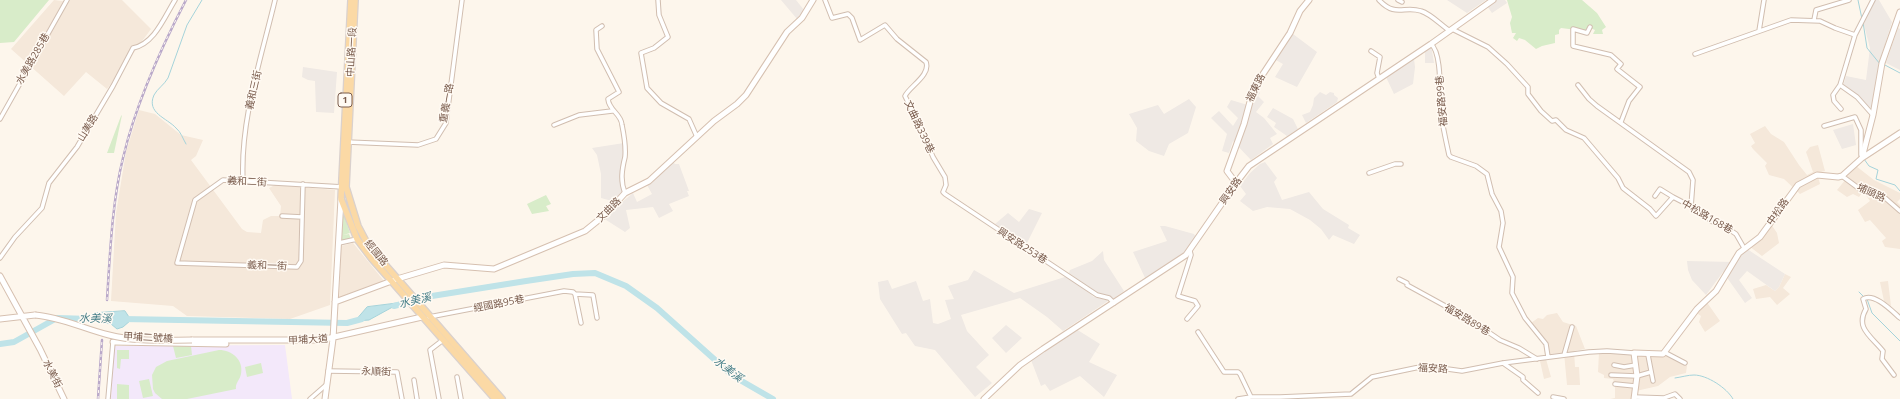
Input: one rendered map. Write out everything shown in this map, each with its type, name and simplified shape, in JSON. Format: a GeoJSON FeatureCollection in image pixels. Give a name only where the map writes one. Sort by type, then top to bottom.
{"type":"FeatureCollection","features":[{"type":"Feature","properties":{"kind":"main road","name":"中山路一段"},"geometry":{"type":"LineString","coordinates":[[343,187],[350,0]]}},
{"type":"Feature","properties":{"kind":"main road","name":"中山路一段"},"geometry":{"type":"LineString","coordinates":[[341,199],[347,142],[355,0]]}},
{"type":"Feature","properties":{"kind":"main road","name":"經國路"},"geometry":{"type":"LineString","coordinates":[[343,187],[362,236],[395,281],[402,294],[420,315]]}},
{"type":"Feature","properties":{"kind":"main road","name":"經國路"},"geometry":{"type":"LineString","coordinates":[[341,199],[357,238],[372,259],[408,292],[431,317]]}},
{"type":"Feature","properties":{"kind":"main road","name":"1"},"geometry":{"type":"LineString","coordinates":[[420,315],[499,399]]}},
{"type":"Feature","properties":{"kind":"main road","name":"1"},"geometry":{"type":"LineString","coordinates":[[431,317],[499,399]]}},
{"type":"Feature","properties":{"kind":"street","name":"水美路285巷"},"geometry":{"type":"LineString","coordinates":[[0,119],[67,0]]}},
{"type":"Feature","properties":{"kind":"street","name":"山美路"},"geometry":{"type":"LineString","coordinates":[[0,258],[15,237],[42,208],[50,182],[77,147],[113,86],[133,48],[150,40],[174,0]]}},
{"type":"Feature","properties":{"kind":"street","name":"義和三街"},"geometry":{"type":"LineString","coordinates":[[243,181],[242,161],[247,119],[275,0]]}},
{"type":"Feature","properties":{"kind":"street","name":"重義一路"},"geometry":{"type":"LineString","coordinates":[[347,142],[418,145],[436,139],[446,123],[462,0]]}},
{"type":"Feature","properties":{"kind":"street"},"geometry":{"type":"LineString","coordinates":[[658,0],[659,15],[668,38],[660,42],[654,48],[641,53],[647,88],[661,103],[688,120],[697,137]]}},
{"type":"Feature","properties":{"kind":"street","name":"文曲路"},"geometry":{"type":"LineString","coordinates":[[335,302],[444,265],[494,269],[585,231],[606,214],[625,193],[649,181],[714,121],[737,104],[746,95],[787,32],[802,18],[813,0]]}},
{"type":"Feature","properties":{"kind":"street","name":"文曲路339巷"},"geometry":{"type":"LineString","coordinates":[[825,0],[832,18],[848,14],[850,15],[860,40],[885,25],[897,39],[926,62],[927,68],[918,83],[905,96],[922,130],[933,157],[946,180]]}},
{"type":"Feature","properties":{"kind":"street","name":"福東路"},"geometry":{"type":"LineString","coordinates":[[1236,183],[1227,171],[1244,124],[1251,98],[1263,74],[1290,33],[1300,11],[1309,0]]}},
{"type":"Feature","properties":{"kind":"street"},"geometry":{"type":"LineString","coordinates":[[1379,0],[1386,7],[1395,10],[1420,10],[1451,30]]}},
{"type":"Feature","properties":{"kind":"street"},"geometry":{"type":"LineString","coordinates":[[1398,0],[1402,2]]}},
{"type":"Feature","properties":{"kind":"street","name":"興安路"},"geometry":{"type":"LineString","coordinates":[[984,399],[1020,365],[1186,255],[1249,166],[1431,44],[1493,0]]}},
{"type":"Feature","properties":{"kind":"street"},"geometry":{"type":"LineString","coordinates":[[1759,31],[1764,0]]}},
{"type":"Feature","properties":{"kind":"street"},"geometry":{"type":"LineString","coordinates":[[1814,20],[1816,10],[1849,0]]}},
{"type":"Feature","properties":{"kind":"street"},"geometry":{"type":"LineString","coordinates":[[1841,109],[1834,101],[1833,95],[1840,85],[1855,35],[1873,0]]}},
{"type":"Feature","properties":{"kind":"street"},"geometry":{"type":"LineString","coordinates":[[1862,158],[1873,115],[1882,63],[1900,12]]}},
{"type":"Feature","properties":{"kind":"street"},"geometry":{"type":"LineString","coordinates":[[1695,54],[1791,20],[1820,21],[1855,35]]}},
{"type":"Feature","properties":{"kind":"street"},"geometry":{"type":"LineString","coordinates":[[602,26],[596,30],[596,45],[619,92],[608,99],[612,110],[621,117],[622,122],[625,150],[622,178],[625,193]]}},
{"type":"Feature","properties":{"kind":"street"},"geometry":{"type":"LineString","coordinates":[[1590,28],[1587,33],[1573,29],[1573,46],[1611,55],[1621,64],[1618,69],[1640,87],[1629,101],[1621,122]]}},
{"type":"Feature","properties":{"kind":"street","name":"中松路168巷"},"geometry":{"type":"LineString","coordinates":[[1451,30],[1488,47],[1507,64],[1528,87],[1528,94],[1541,111],[1552,121],[1556,120],[1573,135],[1584,138],[1618,178],[1623,188],[1650,209],[1656,216],[1673,197],[1698,210],[1711,221],[1736,234],[1744,248]]}},
{"type":"Feature","properties":{"kind":"street","name":"福安路99巷"},"geometry":{"type":"LineString","coordinates":[[1431,44],[1435,47],[1439,65],[1441,113],[1449,155],[1476,166],[1487,174],[1492,194],[1501,211],[1503,223],[1499,247],[1513,278],[1512,294],[1525,318],[1546,344],[1548,357]]}},
{"type":"Feature","properties":{"kind":"street"},"geometry":{"type":"LineString","coordinates":[[1371,51],[1380,57],[1378,73],[1379,79]]}},
{"type":"Feature","properties":{"kind":"street"},"geometry":{"type":"LineString","coordinates":[[1578,85],[1589,99],[1689,172],[1693,180],[1691,207]]}},
{"type":"Feature","properties":{"kind":"street"},"geometry":{"type":"LineString","coordinates":[[1840,85],[1857,97],[1873,115]]}},
{"type":"Feature","properties":{"kind":"street"},"geometry":{"type":"LineString","coordinates":[[554,125],[579,115],[612,110]]}},
{"type":"Feature","properties":{"kind":"street"},"geometry":{"type":"LineString","coordinates":[[1824,126],[1855,117],[1861,130],[1862,158]]}},
{"type":"Feature","properties":{"kind":"street"},"geometry":{"type":"LineString","coordinates":[[1842,176],[1862,158],[1900,133]]}},
{"type":"Feature","properties":{"kind":"street"},"geometry":{"type":"LineString","coordinates":[[1369,173],[1395,164],[1401,164]]}},
{"type":"Feature","properties":{"kind":"street","name":"中松路"},"geometry":{"type":"LineString","coordinates":[[1664,352],[1697,309],[1716,291],[1734,259],[1744,248],[1760,237],[1798,185],[1817,175],[1842,176]]}},
{"type":"Feature","properties":{"kind":"street","name":"埔頭路"},"geometry":{"type":"LineString","coordinates":[[1842,176],[1861,190],[1882,196],[1900,211]]}},
{"type":"Feature","properties":{"kind":"street","name":"義和二街"},"geometry":{"type":"LineString","coordinates":[[178,262],[195,200],[223,180],[343,187]]}},
{"type":"Feature","properties":{"kind":"street","name":"興安路253巷"},"geometry":{"type":"LineString","coordinates":[[946,180],[946,185],[943,192],[945,194],[1096,295],[1109,298],[1114,303]]}},
{"type":"Feature","properties":{"kind":"street","name":"義和一街"},"geometry":{"type":"LineString","coordinates":[[178,262],[297,267],[301,261],[303,184]]}},
{"type":"Feature","properties":{"kind":"street"},"geometry":{"type":"LineString","coordinates":[[1655,196],[1660,189],[1673,197]]}},
{"type":"Feature","properties":{"kind":"street","name":"中山路一段"},"geometry":{"type":"LineString","coordinates":[[333,336],[341,199]]}},
{"type":"Feature","properties":{"kind":"street"},"geometry":{"type":"LineString","coordinates":[[282,216],[302,217]]}},
{"type":"Feature","properties":{"kind":"street"},"geometry":{"type":"LineString","coordinates":[[339,243],[357,238]]}},
{"type":"Feature","properties":{"kind":"street"},"geometry":{"type":"LineString","coordinates":[[1187,319],[1198,306],[1195,301],[1178,296],[1191,255],[1190,251]]}},
{"type":"Feature","properties":{"kind":"street"},"geometry":{"type":"LineString","coordinates":[[0,276],[23,318],[0,319]]}},
{"type":"Feature","properties":{"kind":"street","name":"福安路89巷"},"geometry":{"type":"LineString","coordinates":[[1399,279],[1407,285],[1469,319],[1482,329],[1538,359]]}},
{"type":"Feature","properties":{"kind":"street","name":"經國路95巷"},"geometry":{"type":"LineString","coordinates":[[420,315],[431,317],[564,291],[573,292],[575,294],[593,295],[597,318]]}},
{"type":"Feature","properties":{"kind":"street"},"geometry":{"type":"LineString","coordinates":[[575,294],[581,323]]}},
{"type":"Feature","properties":{"kind":"street"},"geometry":{"type":"LineString","coordinates":[[1894,374],[1882,359],[1883,351],[1862,327],[1862,319],[1866,308],[1863,299],[1870,298],[1886,304],[1900,318]]}},
{"type":"Feature","properties":{"kind":"street","name":"甲埔二號橋"},"geometry":{"type":"LineString","coordinates":[[23,318],[35,315],[57,318],[126,338],[192,340]]}},
{"type":"Feature","properties":{"kind":"street","name":"甲埔大道"},"geometry":{"type":"LineString","coordinates":[[192,340],[271,341],[333,336],[420,315]]}},
{"type":"Feature","properties":{"kind":"street","name":"水美街"},"geometry":{"type":"LineString","coordinates":[[23,318],[64,399]]}},
{"type":"Feature","properties":{"kind":"street"},"geometry":{"type":"LineString","coordinates":[[1564,355],[1572,327]]}},
{"type":"Feature","properties":{"kind":"street"},"geometry":{"type":"LineString","coordinates":[[1198,332],[1224,372],[1238,372],[1240,374],[1251,397]]}},
{"type":"Feature","properties":{"kind":"street"},"geometry":{"type":"LineString","coordinates":[[325,399],[333,336]]}},
{"type":"Feature","properties":{"kind":"street"},"geometry":{"type":"LineString","coordinates":[[439,399],[430,350],[443,340]]}},
{"type":"Feature","properties":{"kind":"street"},"geometry":{"type":"LineString","coordinates":[[108,399],[112,342],[254,344],[271,341]]}},
{"type":"Feature","properties":{"kind":"street","name":"福安路"},"geometry":{"type":"LineString","coordinates":[[1238,399],[1251,397],[1351,394],[1372,377],[1398,370],[1426,366],[1462,371],[1503,363],[1564,355],[1607,351],[1634,353]]}},
{"type":"Feature","properties":{"kind":"street"},"geometry":{"type":"LineString","coordinates":[[1680,399],[1675,394],[1664,398],[1634,398],[1636,365],[1634,353],[1660,355],[1664,352],[1685,363]]}},
{"type":"Feature","properties":{"kind":"street"},"geometry":{"type":"LineString","coordinates":[[1648,355],[1652,381]]}},
{"type":"Feature","properties":{"kind":"street"},"geometry":{"type":"LineString","coordinates":[[1503,363],[1523,377],[1523,380],[1538,393]]}},
{"type":"Feature","properties":{"kind":"street"},"geometry":{"type":"LineString","coordinates":[[1614,365],[1636,365]]}},
{"type":"Feature","properties":{"kind":"street","name":"永順街"},"geometry":{"type":"LineString","coordinates":[[328,371],[397,372],[402,399]]}},
{"type":"Feature","properties":{"kind":"street"},"geometry":{"type":"LineString","coordinates":[[1611,374],[1636,376],[1651,372]]}},
{"type":"Feature","properties":{"kind":"street"},"geometry":{"type":"LineString","coordinates":[[457,377],[461,399]]}},
{"type":"Feature","properties":{"kind":"street"},"geometry":{"type":"LineString","coordinates":[[414,380],[417,399]]}},
{"type":"Feature","properties":{"kind":"street"},"geometry":{"type":"LineString","coordinates":[[1615,384],[1635,386]]}},
{"type":"Feature","properties":{"kind":"street"},"geometry":{"type":"LineString","coordinates":[[310,399],[326,385]]}},
{"type":"Feature","properties":{"kind":"street"},"geometry":{"type":"LineString","coordinates":[[1553,397],[1564,399]]}},
{"type":"Feature","properties":{"kind":"shaded area"},"geometry":{"type":"Polygon","coordinates":[[[54,0],[69,2],[70,0],[122,0],[151,29],[107,89],[86,72],[64,96],[11,49],[54,0]]]}},
{"type":"Feature","properties":{"kind":"shaded area"},"geometry":{"type":"Polygon","coordinates":[[[781,0],[796,0],[804,10],[797,19],[781,0]]]}},
{"type":"Feature","properties":{"kind":"shaded area"},"geometry":{"type":"Polygon","coordinates":[[[1447,0],[1486,0],[1467,13],[1447,0]]]}},
{"type":"Feature","properties":{"kind":"shaded area"},"geometry":{"type":"Polygon","coordinates":[[[1496,0],[1505,0],[1507,3],[1492,13],[1487,6],[1496,0]]]}},
{"type":"Feature","properties":{"kind":"shaded area"},"geometry":{"type":"Polygon","coordinates":[[[1874,0],[1879,0],[1892,22],[1879,63],[1871,108],[1843,86],[1846,76],[1866,80],[1870,48],[1863,21],[1874,0]]]}},
{"type":"Feature","properties":{"kind":"shaded area"},"geometry":{"type":"Polygon","coordinates":[[[1898,28],[1900,29],[1900,70],[1886,63],[1898,28]]]}},
{"type":"Feature","properties":{"kind":"shaded area"},"geometry":{"type":"Polygon","coordinates":[[[1293,34],[1317,52],[1297,87],[1275,77],[1283,64],[1274,59],[1293,34]]]}},
{"type":"Feature","properties":{"kind":"shaded area"},"geometry":{"type":"Polygon","coordinates":[[[1431,45],[1434,63],[1425,63],[1425,50],[1431,45]]]}},
{"type":"Feature","properties":{"kind":"shaded area"},"geometry":{"type":"Polygon","coordinates":[[[1414,59],[1415,67],[1413,84],[1394,94],[1386,77],[1414,59]]]}},
{"type":"Feature","properties":{"kind":"shaded area"},"geometry":{"type":"Polygon","coordinates":[[[303,67],[337,72],[334,113],[316,112],[315,81],[302,77],[303,67]]]}},
{"type":"Feature","properties":{"kind":"shaded area"},"geometry":{"type":"Polygon","coordinates":[[[1257,90],[1260,93],[1258,96],[1264,102],[1256,112],[1264,118],[1277,134],[1270,138],[1273,144],[1251,160],[1233,141],[1229,153],[1222,151],[1227,134],[1211,118],[1219,111],[1233,126],[1238,118],[1227,107],[1231,100],[1251,106],[1257,90]]]}},
{"type":"Feature","properties":{"kind":"shaded area"},"geometry":{"type":"Polygon","coordinates":[[[1320,92],[1326,95],[1330,92],[1334,93],[1334,95],[1338,98],[1337,102],[1306,123],[1302,115],[1310,112],[1314,98],[1320,92]]]}},
{"type":"Feature","properties":{"kind":"shaded area"},"geometry":{"type":"Polygon","coordinates":[[[1189,99],[1196,107],[1188,133],[1169,144],[1164,156],[1149,151],[1136,141],[1137,128],[1129,114],[1158,105],[1164,114],[1189,99]]]}},
{"type":"Feature","properties":{"kind":"shaded area"},"geometry":{"type":"Polygon","coordinates":[[[1273,108],[1293,119],[1298,129],[1287,136],[1274,127],[1276,123],[1267,117],[1273,108]]]}},
{"type":"Feature","properties":{"kind":"shaded area"},"geometry":{"type":"Polygon","coordinates":[[[139,110],[155,114],[181,135],[203,140],[196,156],[191,160],[242,229],[247,232],[261,233],[263,220],[271,216],[280,216],[281,206],[269,188],[275,185],[335,190],[330,305],[290,319],[187,316],[173,306],[111,301],[116,213],[126,152],[139,110]]]}},
{"type":"Feature","properties":{"kind":"shaded area"},"geometry":{"type":"Polygon","coordinates":[[[1853,124],[1856,145],[1842,149],[1833,130],[1853,124]]]}},
{"type":"Feature","properties":{"kind":"shaded area"},"geometry":{"type":"Polygon","coordinates":[[[1765,126],[1771,134],[1784,142],[1807,175],[1813,172],[1806,152],[1810,147],[1818,145],[1825,171],[1817,173],[1820,184],[1800,194],[1784,179],[1769,175],[1765,166],[1767,163],[1751,146],[1755,143],[1750,134],[1765,126]]]}},
{"type":"Feature","properties":{"kind":"shaded area"},"geometry":{"type":"Polygon","coordinates":[[[624,143],[625,153],[621,170],[624,191],[612,201],[601,198],[601,174],[597,155],[592,148],[624,143]]]}},
{"type":"Feature","properties":{"kind":"shaded area"},"geometry":{"type":"Polygon","coordinates":[[[673,162],[675,164],[679,164],[689,191],[687,191],[689,196],[669,204],[673,211],[659,218],[653,207],[626,210],[630,228],[625,232],[603,218],[633,193],[637,202],[652,194],[647,185],[673,162]]]}},
{"type":"Feature","properties":{"kind":"shaded area"},"geometry":{"type":"Polygon","coordinates":[[[1265,162],[1277,178],[1274,182],[1282,200],[1309,192],[1323,209],[1349,225],[1348,228],[1360,235],[1354,244],[1333,235],[1329,240],[1321,229],[1310,220],[1290,209],[1267,207],[1253,211],[1240,201],[1246,194],[1240,186],[1250,173],[1260,164],[1265,162]]]}},
{"type":"Feature","properties":{"kind":"shaded area"},"geometry":{"type":"Polygon","coordinates":[[[1856,166],[1874,180],[1900,193],[1900,199],[1897,202],[1900,205],[1900,249],[1885,247],[1882,241],[1886,238],[1870,220],[1865,222],[1858,210],[1870,201],[1865,194],[1862,193],[1859,197],[1853,194],[1847,197],[1837,190],[1846,179],[1845,176],[1856,166]]]}},
{"type":"Feature","properties":{"kind":"shaded area"},"geometry":{"type":"Polygon","coordinates":[[[1029,209],[1042,213],[1026,245],[995,224],[1008,213],[1019,222],[1029,209]]]}},
{"type":"Feature","properties":{"kind":"shaded area"},"geometry":{"type":"Polygon","coordinates":[[[1771,224],[1777,233],[1779,243],[1762,256],[1749,246],[1771,224]]]}},
{"type":"Feature","properties":{"kind":"shaded area"},"geometry":{"type":"Polygon","coordinates":[[[1160,226],[1194,234],[1197,239],[1184,255],[1146,280],[1133,252],[1167,241],[1160,226]]]}},
{"type":"Feature","properties":{"kind":"shaded area"},"geometry":{"type":"Polygon","coordinates":[[[353,243],[384,281],[339,298],[341,246],[353,243]]]}},
{"type":"Feature","properties":{"kind":"shaded area"},"geometry":{"type":"Polygon","coordinates":[[[1747,249],[1785,274],[1779,287],[1775,291],[1747,271],[1739,280],[1752,298],[1745,303],[1723,272],[1706,295],[1692,280],[1688,270],[1687,261],[1734,262],[1737,257],[1747,249]]]}},
{"type":"Feature","properties":{"kind":"shaded area"},"geometry":{"type":"Polygon","coordinates":[[[1103,251],[1104,260],[1124,291],[1113,299],[1096,293],[1069,273],[1070,270],[1092,261],[1103,251]]]}},
{"type":"Feature","properties":{"kind":"shaded area"},"geometry":{"type":"Polygon","coordinates":[[[974,270],[1014,293],[1068,276],[1094,297],[1108,301],[1063,331],[1047,317],[1020,298],[961,315],[967,331],[989,355],[976,367],[992,383],[975,397],[935,350],[915,346],[906,333],[902,334],[880,299],[878,282],[888,280],[892,289],[916,281],[923,301],[930,299],[933,323],[938,324],[951,319],[945,300],[954,299],[948,286],[968,280],[974,270]]]}},
{"type":"Feature","properties":{"kind":"shaded area"},"geometry":{"type":"Polygon","coordinates":[[[1785,274],[1791,277],[1783,288],[1790,294],[1777,305],[1770,297],[1756,299],[1753,289],[1766,285],[1775,291],[1779,287],[1785,274]]]}},
{"type":"Feature","properties":{"kind":"shaded area"},"geometry":{"type":"Polygon","coordinates":[[[1888,281],[1891,306],[1884,301],[1880,282],[1888,281]]]}},
{"type":"Feature","properties":{"kind":"shaded area"},"geometry":{"type":"Polygon","coordinates":[[[1706,301],[1720,321],[1705,332],[1699,322],[1701,316],[1695,312],[1706,301]]]}},
{"type":"Feature","properties":{"kind":"shaded area"},"geometry":{"type":"Polygon","coordinates":[[[1557,313],[1563,322],[1576,326],[1585,349],[1574,351],[1575,367],[1579,367],[1580,385],[1567,385],[1564,353],[1550,354],[1547,343],[1531,323],[1538,318],[1543,319],[1547,315],[1557,313]]]}},
{"type":"Feature","properties":{"kind":"shaded area"},"geometry":{"type":"Polygon","coordinates":[[[1006,325],[1022,338],[1006,353],[992,338],[1006,325]]]}},
{"type":"Feature","properties":{"kind":"shaded area"},"geometry":{"type":"Polygon","coordinates":[[[1076,329],[1100,344],[1089,362],[1117,375],[1104,397],[1080,376],[1050,391],[1045,384],[1041,386],[1031,360],[1076,329]]]}},
{"type":"Feature","properties":{"kind":"shaded area"},"geometry":{"type":"Polygon","coordinates":[[[285,345],[292,399],[111,399],[114,346],[285,345]]]}},
{"type":"Feature","properties":{"kind":"shaded area"},"geometry":{"type":"Polygon","coordinates":[[[1666,351],[1680,359],[1683,365],[1687,366],[1686,373],[1670,377],[1658,386],[1636,391],[1636,399],[1610,399],[1615,398],[1615,384],[1613,379],[1604,378],[1604,375],[1598,372],[1599,352],[1659,357],[1666,351]]]}},
{"type":"Feature","properties":{"kind":"shaded area"},"geometry":{"type":"Polygon","coordinates":[[[1546,359],[1551,377],[1544,379],[1540,361],[1546,359]]]}},
{"type":"Feature","properties":{"kind":"green space"},"geometry":{"type":"Polygon","coordinates":[[[0,0],[49,0],[14,42],[0,43],[0,0]]]}},
{"type":"Feature","properties":{"kind":"green space"},"geometry":{"type":"Polygon","coordinates":[[[1507,0],[1582,0],[1597,13],[1606,27],[1602,30],[1603,34],[1593,34],[1595,30],[1588,27],[1585,31],[1561,28],[1559,30],[1559,34],[1555,35],[1555,43],[1536,49],[1525,40],[1519,38],[1517,41],[1513,38],[1516,33],[1512,33],[1510,23],[1512,17],[1507,0]]]}},
{"type":"Feature","properties":{"kind":"green space"},"geometry":{"type":"Polygon","coordinates":[[[122,115],[114,153],[107,153],[121,116],[122,115]]]}},
{"type":"Feature","properties":{"kind":"green space"},"geometry":{"type":"Polygon","coordinates":[[[546,195],[551,204],[546,206],[549,211],[532,214],[527,204],[546,195]]]}},
{"type":"Feature","properties":{"kind":"green space"},"geometry":{"type":"Polygon","coordinates":[[[344,215],[350,233],[343,235],[349,234],[351,239],[342,242],[342,216],[344,215]]]}},
{"type":"Feature","properties":{"kind":"green space"},"geometry":{"type":"Polygon","coordinates":[[[173,346],[191,346],[192,355],[176,358],[173,346]]]}},
{"type":"Feature","properties":{"kind":"green space"},"geometry":{"type":"Polygon","coordinates":[[[117,350],[129,350],[129,359],[121,359],[120,369],[117,368],[117,350]]]}},
{"type":"Feature","properties":{"kind":"green space"},"geometry":{"type":"Polygon","coordinates":[[[224,350],[232,354],[241,364],[241,374],[236,385],[236,389],[187,399],[162,399],[155,393],[153,389],[152,375],[156,367],[167,361],[224,350]]]}},
{"type":"Feature","properties":{"kind":"green space"},"geometry":{"type":"Polygon","coordinates":[[[261,363],[263,373],[247,377],[245,367],[261,363]]]}},
{"type":"Feature","properties":{"kind":"green space"},"geometry":{"type":"Polygon","coordinates":[[[149,379],[153,396],[143,398],[139,381],[149,379]]]}},
{"type":"Feature","properties":{"kind":"green space"},"geometry":{"type":"Polygon","coordinates":[[[117,384],[129,385],[129,399],[117,399],[117,384]]]}},
{"type":"Feature","properties":{"kind":"water"},"geometry":{"type":"Polygon","coordinates":[[[400,303],[369,320],[355,321],[367,307],[400,303]]]}},
{"type":"Feature","properties":{"kind":"water"},"geometry":{"type":"Polygon","coordinates":[[[125,311],[131,320],[123,327],[117,329],[111,324],[82,319],[94,313],[125,311]]]}},
{"type":"Feature","properties":{"kind":"waterway"},"geometry":{"type":"LineString","coordinates":[[186,144],[178,130],[155,111],[152,101],[155,93],[168,78],[187,25],[202,0]]}},
{"type":"Feature","properties":{"kind":"waterway"},"geometry":{"type":"LineString","coordinates":[[1858,0],[1862,19]]}},
{"type":"Feature","properties":{"kind":"waterway"},"geometry":{"type":"LineString","coordinates":[[1863,22],[1867,48],[1880,64]]}},
{"type":"Feature","properties":{"kind":"waterway"},"geometry":{"type":"LineString","coordinates":[[1883,64],[1900,73]]}},
{"type":"Feature","properties":{"kind":"waterway"},"geometry":{"type":"LineString","coordinates":[[1864,159],[1869,166],[1878,170],[1876,179],[1895,185],[1900,191]]}},
{"type":"Feature","properties":{"kind":"waterway","name":"水美溪"},"geometry":{"type":"LineString","coordinates":[[394,306],[432,296],[573,274],[595,273],[626,286],[657,308],[733,376],[773,399]]}},
{"type":"Feature","properties":{"kind":"waterway"},"geometry":{"type":"LineString","coordinates":[[1859,292],[1864,297]]}},
{"type":"Feature","properties":{"kind":"waterway"},"geometry":{"type":"LineString","coordinates":[[1867,299],[1872,313],[1900,341]]}},
{"type":"Feature","properties":{"kind":"waterway","name":"水美溪"},"geometry":{"type":"LineString","coordinates":[[0,344],[14,342],[57,318],[90,319]]}},
{"type":"Feature","properties":{"kind":"waterway","name":"水美溪"},"geometry":{"type":"LineString","coordinates":[[123,319],[347,323],[362,319]]}},
{"type":"Feature","properties":{"kind":"waterway"},"geometry":{"type":"LineString","coordinates":[[1675,378],[1694,375],[1705,377],[1716,383],[1733,399]]}},
{"type":"Feature","properties":{"kind":"railway"},"geometry":{"type":"LineString","coordinates":[[107,300],[110,246],[116,192],[128,137],[150,77],[186,0]]}},
{"type":"Feature","properties":{"kind":"railway"},"geometry":{"type":"LineString","coordinates":[[98,399],[102,340]]}}]}
